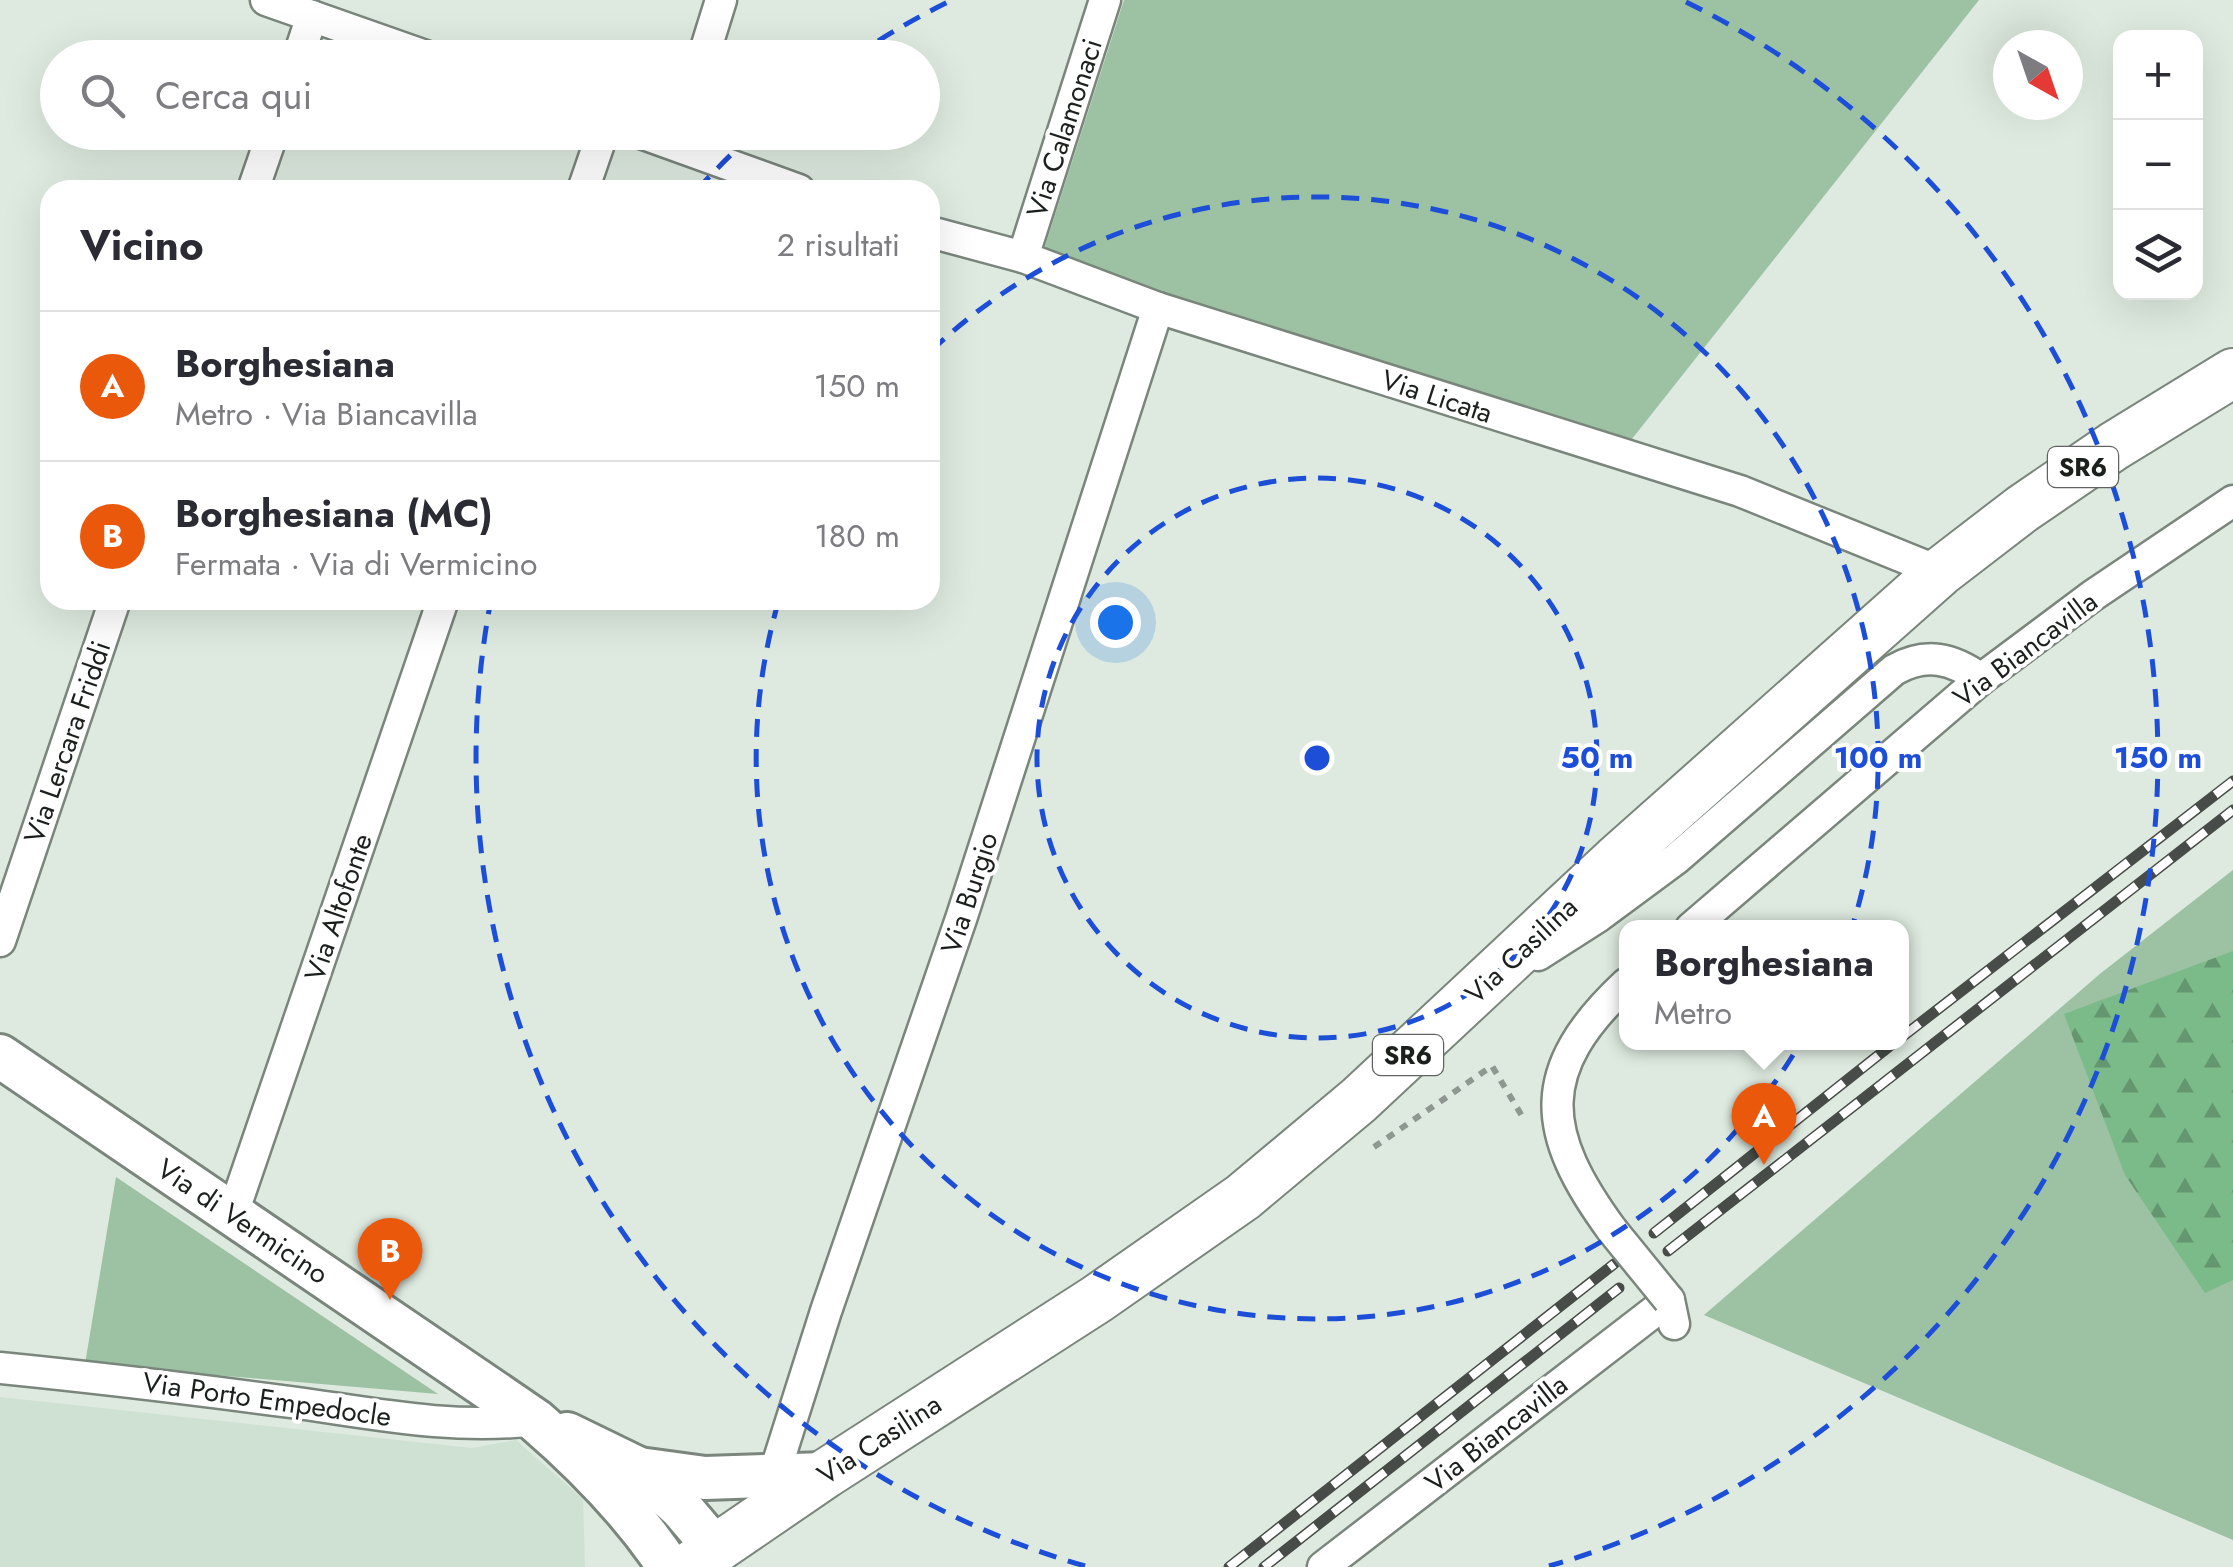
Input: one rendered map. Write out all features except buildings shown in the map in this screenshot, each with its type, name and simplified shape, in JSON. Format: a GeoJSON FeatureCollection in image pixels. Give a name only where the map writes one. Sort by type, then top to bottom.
{"type":"FeatureCollection","features":[{"type":"Feature","properties":{"kind":"main road","name":"Via Casilina"},"geometry":{"type":"LineString","coordinates":[[702,1558],[1219,1216],[1302,1150],[1616,860],[1940,572],[1992,530],[2114,446],[2233,373]]}},
{"type":"Feature","properties":{"kind":"main road","name":"Via di Vermicino"},"geometry":{"type":"LineString","coordinates":[[0,1056],[534,1420],[598,1477],[650,1538],[669,1567]]}},
{"type":"Feature","properties":{"kind":"main road","name":"Via di Vermicino"},"geometry":{"type":"LineString","coordinates":[[534,1420],[639,1468],[705,1478],[825,1474]]}},
{"type":"Feature","properties":{"kind":"main road","name":"Via di Vermicino"},"geometry":{"type":"LineString","coordinates":[[639,1468],[686,1513],[702,1558]]}},
{"type":"Feature","properties":{"kind":"street"},"geometry":{"type":"LineString","coordinates":[[266,0],[312,16],[354,14],[400,40]]}},
{"type":"Feature","properties":{"kind":"street"},"geometry":{"type":"LineString","coordinates":[[709,40],[722,0]]}},
{"type":"Feature","properties":{"kind":"street","name":"Via Calamonaci"},"geometry":{"type":"LineString","coordinates":[[1023,257],[1105,0]]}},
{"type":"Feature","properties":{"kind":"street"},"geometry":{"type":"LineString","coordinates":[[304,40],[312,16]]}},
{"type":"Feature","properties":{"kind":"street"},"geometry":{"type":"LineString","coordinates":[[256,180],[267,150]]}},
{"type":"Feature","properties":{"kind":"street"},"geometry":{"type":"LineString","coordinates":[[586,180],[597,150]]}},
{"type":"Feature","properties":{"kind":"street"},"geometry":{"type":"LineString","coordinates":[[703,150],[775,180]]}},
{"type":"Feature","properties":{"kind":"street","name":"Via Licata"},"geometry":{"type":"LineString","coordinates":[[940,235],[1023,257],[1158,308],[1740,490],[1940,572]]}},
{"type":"Feature","properties":{"kind":"street","name":"Via Burgio"},"geometry":{"type":"LineString","coordinates":[[774,1476],[826,1311],[962,916],[1158,308]]}},
{"type":"Feature","properties":{"kind":"street","name":"Via Biancavilla"},"geometry":{"type":"LineString","coordinates":[[1700,920],[1981,679],[2092,596],[2233,501]]}},
{"type":"Feature","properties":{"kind":"street","name":"Via Lercara Friddi"},"geometry":{"type":"LineString","coordinates":[[0,941],[112,610]]}},
{"type":"Feature","properties":{"kind":"street","name":"Via Altofonte"},"geometry":{"type":"LineString","coordinates":[[232,1213],[440,610]]}},
{"type":"Feature","properties":{"kind":"street"},"geometry":{"type":"LineString","coordinates":[[1476,993],[1599,916],[1676,860],[1894,670],[1916,659],[1937,658],[1981,679]]}},
{"type":"Feature","properties":{"kind":"street","name":"Via Biancavilla"},"geometry":{"type":"LineString","coordinates":[[1323,1567],[1671,1312],[1612,1230],[1570,1162],[1561,1137],[1557,1095],[1567,1055],[1596,1014],[1619,991]]}},
{"type":"Feature","properties":{"kind":"street","name":"Via Porto Empedocle"},"geometry":{"type":"LineString","coordinates":[[0,1368],[130,1380],[425,1420],[490,1424],[534,1420]]}},
{"type":"Feature","properties":{"kind":"path"},"geometry":{"type":"LineString","coordinates":[[1368,1152],[1492,1066],[1530,1130]]}},
{"type":"Feature","properties":{"kind":"shaded area"},"geometry":{"type":"Polygon","coordinates":[[[0,1397],[472,1448],[516,1440],[583,1499],[585,1567],[0,1567],[0,1397]]]}},
{"type":"Feature","properties":{"kind":"green space"},"geometry":{"type":"Polygon","coordinates":[[[1124,0],[1979,0],[1628,444],[1052,256],[1045,246],[1124,0]]]}},
{"type":"Feature","properties":{"kind":"green space"},"geometry":{"type":"Polygon","coordinates":[[[2233,870],[2233,1540],[1704,1315],[2101,973],[2233,870]]]}},
{"type":"Feature","properties":{"kind":"green space"},"geometry":{"type":"Polygon","coordinates":[[[2233,951],[2233,1280],[2205,1293],[2125,1175],[2064,1014],[2233,951]]]}},
{"type":"Feature","properties":{"kind":"green space"},"geometry":{"type":"Polygon","coordinates":[[[116,1177],[438,1394],[85,1364],[116,1177]]]}},
{"type":"Feature","properties":{"kind":"railway"},"geometry":{"type":"LineString","coordinates":[[1909,1032],[2233,781]]}},
{"type":"Feature","properties":{"kind":"railway"},"geometry":{"type":"LineString","coordinates":[[1668,1251],[2233,810]]}},
{"type":"Feature","properties":{"kind":"railway"},"geometry":{"type":"LineString","coordinates":[[1654,1233],[1885,1050]]}},
{"type":"Feature","properties":{"kind":"railway"},"geometry":{"type":"LineString","coordinates":[[1229,1567],[1614,1264]]}},
{"type":"Feature","properties":{"kind":"railway"},"geometry":{"type":"LineString","coordinates":[[1264,1567],[1619,1288]]}},
{"type":"Feature","properties":{"kind":"place","name":"Borghesiana"},"geometry":{"type":"Point","coordinates":[1764,1165]}},
{"type":"Feature","properties":{"kind":"place","name":"Borghesiana (MC)"},"geometry":{"type":"Point","coordinates":[390,1300]}}]}
